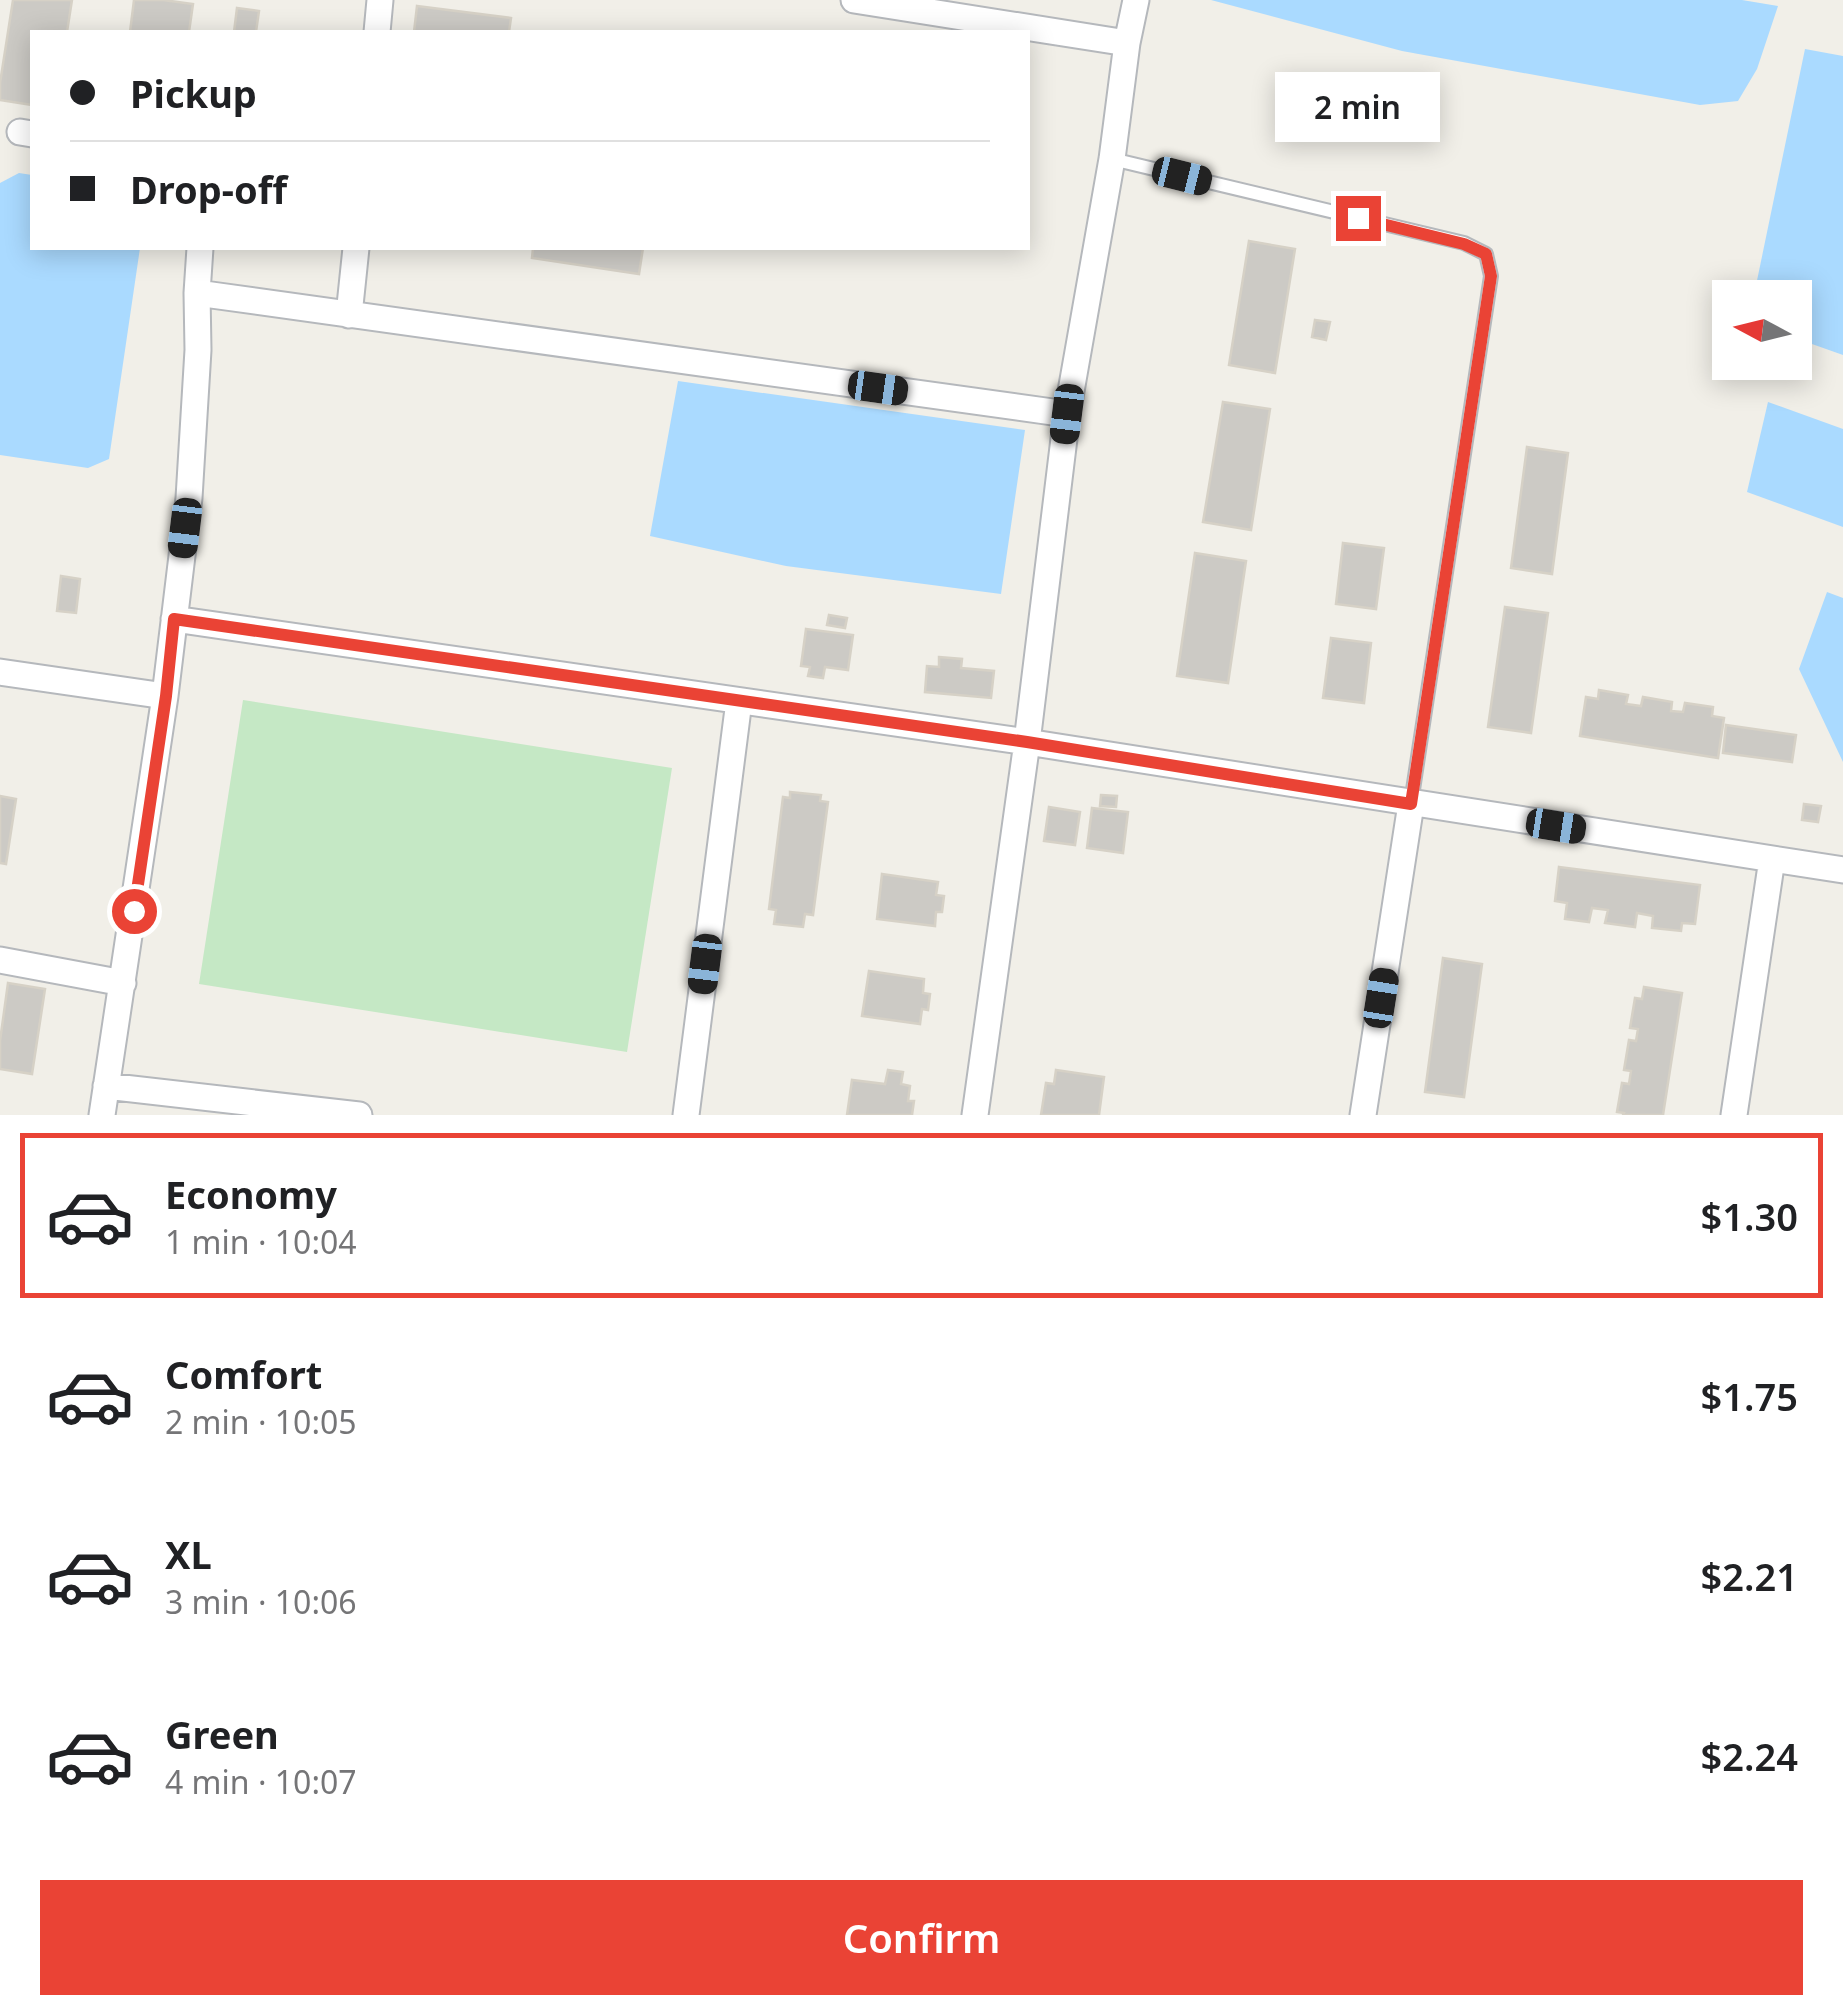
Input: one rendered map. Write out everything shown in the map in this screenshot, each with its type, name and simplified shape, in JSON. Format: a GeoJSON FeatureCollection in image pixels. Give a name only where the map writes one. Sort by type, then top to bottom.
{"type":"FeatureCollection","features":[{"type":"Feature","properties":{"kind":"street"},"geometry":{"type":"LineString","coordinates":[[377,30],[380,0]]}},
{"type":"Feature","properties":{"kind":"street"},"geometry":{"type":"LineString","coordinates":[[854,0],[1128,43]]}},
{"type":"Feature","properties":{"kind":"street"},"geometry":{"type":"LineString","coordinates":[[975,1115],[1027,742],[1067,414],[1136,0]]}},
{"type":"Feature","properties":{"kind":"street"},"geometry":{"type":"LineString","coordinates":[[102,1115],[166,696],[189,498],[200,250]]}},
{"type":"Feature","properties":{"kind":"street"},"geometry":{"type":"LineString","coordinates":[[348,315],[356,250]]}},
{"type":"Feature","properties":{"kind":"street"},"geometry":{"type":"LineString","coordinates":[[197,293],[1067,414]]}},
{"type":"Feature","properties":{"kind":"street"},"geometry":{"type":"LineString","coordinates":[[174,619],[1027,742],[1843,870]]}},
{"type":"Feature","properties":{"kind":"street"},"geometry":{"type":"LineString","coordinates":[[0,672],[166,696]]}},
{"type":"Feature","properties":{"kind":"street"},"geometry":{"type":"LineString","coordinates":[[686,1115],[739,701]]}},
{"type":"Feature","properties":{"kind":"street"},"geometry":{"type":"LineString","coordinates":[[1363,1115],[1411,804]]}},
{"type":"Feature","properties":{"kind":"street"},"geometry":{"type":"LineString","coordinates":[[1734,1115],[1772,859]]}},
{"type":"Feature","properties":{"kind":"street"},"geometry":{"type":"LineString","coordinates":[[0,960],[123,983]]}},
{"type":"Feature","properties":{"kind":"street"},"geometry":{"type":"LineString","coordinates":[[106,1086],[359,1115]]}},
{"type":"Feature","properties":{"kind":"lane"},"geometry":{"type":"LineString","coordinates":[[1112,158],[1464,244],[1486,254],[1491,276],[1411,804]]}},
{"type":"Feature","properties":{"kind":"green space"},"geometry":{"type":"Polygon","coordinates":[[[243,700],[672,768],[627,1052],[199,984],[243,700]]]}},
{"type":"Feature","properties":{"kind":"water"},"geometry":{"type":"Polygon","coordinates":[[[1211,0],[1742,0],[1778,6],[1757,69],[1738,101],[1700,105],[1402,51],[1211,0]]]}},
{"type":"Feature","properties":{"kind":"water"},"geometry":{"type":"Polygon","coordinates":[[[1805,49],[1843,56],[1843,355],[1812,344],[1812,280],[1757,280],[1805,49]]]}},
{"type":"Feature","properties":{"kind":"water"},"geometry":{"type":"Polygon","coordinates":[[[19,173],[30,175],[30,250],[140,250],[109,459],[88,468],[0,455],[0,183],[19,173]]]}},
{"type":"Feature","properties":{"kind":"water"},"geometry":{"type":"Polygon","coordinates":[[[678,381],[1025,430],[1001,594],[786,566],[650,536],[678,381]]]}},
{"type":"Feature","properties":{"kind":"water"},"geometry":{"type":"Polygon","coordinates":[[[1768,402],[1843,429],[1843,527],[1747,492],[1768,402]]]}},
{"type":"Feature","properties":{"kind":"water"},"geometry":{"type":"Polygon","coordinates":[[[1827,592],[1843,598],[1843,762],[1799,669],[1827,592]]]}},
{"type":"Feature","properties":{"kind":"building"},"geometry":{"type":"Polygon","coordinates":[[[13,0],[72,0],[67,30],[30,30],[30,105],[0,100],[13,0]]]}},
{"type":"Feature","properties":{"kind":"building"},"geometry":{"type":"Polygon","coordinates":[[[134,0],[193,4],[189,30],[130,30],[134,0]]]}},
{"type":"Feature","properties":{"kind":"building"},"geometry":{"type":"Polygon","coordinates":[[[417,6],[511,18],[509,30],[414,30],[417,6]]]}},
{"type":"Feature","properties":{"kind":"building"},"geometry":{"type":"Polygon","coordinates":[[[237,8],[259,11],[256,30],[234,30],[237,8]]]}},
{"type":"Feature","properties":{"kind":"building"},"geometry":{"type":"Polygon","coordinates":[[[1249,241],[1295,249],[1275,373],[1229,365],[1249,241]]]}},
{"type":"Feature","properties":{"kind":"building"},"geometry":{"type":"Polygon","coordinates":[[[533,250],[643,250],[639,274],[532,258],[533,250]]]}},
{"type":"Feature","properties":{"kind":"building"},"geometry":{"type":"Polygon","coordinates":[[[1315,320],[1330,322],[1326,340],[1312,337],[1315,320]]]}},
{"type":"Feature","properties":{"kind":"building"},"geometry":{"type":"Polygon","coordinates":[[[1223,402],[1270,409],[1251,530],[1203,522],[1223,402]]]}},
{"type":"Feature","properties":{"kind":"building"},"geometry":{"type":"Polygon","coordinates":[[[1527,447],[1568,453],[1552,574],[1511,568],[1527,447]]]}},
{"type":"Feature","properties":{"kind":"building"},"geometry":{"type":"Polygon","coordinates":[[[1343,543],[1384,548],[1376,609],[1336,604],[1343,543]]]}},
{"type":"Feature","properties":{"kind":"building"},"geometry":{"type":"Polygon","coordinates":[[[1195,553],[1246,561],[1228,683],[1177,676],[1195,553]]]}},
{"type":"Feature","properties":{"kind":"building"},"geometry":{"type":"Polygon","coordinates":[[[61,576],[80,579],[76,613],[57,611],[61,576]]]}},
{"type":"Feature","properties":{"kind":"building"},"geometry":{"type":"Polygon","coordinates":[[[1505,607],[1548,613],[1531,733],[1488,727],[1505,607]]]}},
{"type":"Feature","properties":{"kind":"building"},"geometry":{"type":"Polygon","coordinates":[[[829,615],[847,618],[845,628],[827,625],[829,615]]]}},
{"type":"Feature","properties":{"kind":"building"},"geometry":{"type":"Polygon","coordinates":[[[806,629],[853,635],[848,670],[825,667],[823,678],[808,676],[810,667],[801,666],[806,629]]]}},
{"type":"Feature","properties":{"kind":"building"},"geometry":{"type":"Polygon","coordinates":[[[1331,638],[1371,643],[1364,703],[1323,698],[1331,638]]]}},
{"type":"Feature","properties":{"kind":"building"},"geometry":{"type":"Polygon","coordinates":[[[939,657],[962,659],[961,668],[994,671],[991,698],[925,692],[927,666],[939,667],[939,657]]]}},
{"type":"Feature","properties":{"kind":"building"},"geometry":{"type":"Polygon","coordinates":[[[1599,690],[1628,695],[1626,704],[1641,706],[1643,697],[1672,702],[1671,711],[1683,712],[1685,703],[1713,707],[1712,716],[1724,718],[1718,758],[1580,736],[1586,697],[1598,699],[1599,690]]]}},
{"type":"Feature","properties":{"kind":"building"},"geometry":{"type":"Polygon","coordinates":[[[1726,725],[1796,735],[1792,762],[1723,753],[1726,725]]]}},
{"type":"Feature","properties":{"kind":"building"},"geometry":{"type":"Polygon","coordinates":[[[790,792],[821,795],[820,801],[828,802],[813,915],[805,914],[803,927],[774,924],[776,910],[769,909],[783,797],[790,798],[790,792]]]}},
{"type":"Feature","properties":{"kind":"building"},"geometry":{"type":"Polygon","coordinates":[[[1101,795],[1117,796],[1116,807],[1100,806],[1101,795]]]}},
{"type":"Feature","properties":{"kind":"building"},"geometry":{"type":"Polygon","coordinates":[[[0,796],[16,799],[6,864],[0,863],[0,796]]]}},
{"type":"Feature","properties":{"kind":"building"},"geometry":{"type":"Polygon","coordinates":[[[1804,804],[1821,806],[1818,822],[1802,820],[1804,804]]]}},
{"type":"Feature","properties":{"kind":"building"},"geometry":{"type":"Polygon","coordinates":[[[1049,807],[1080,812],[1075,845],[1044,841],[1049,807]]]}},
{"type":"Feature","properties":{"kind":"building"},"geometry":{"type":"Polygon","coordinates":[[[1092,808],[1128,812],[1123,853],[1087,848],[1092,808]]]}},
{"type":"Feature","properties":{"kind":"building"},"geometry":{"type":"Polygon","coordinates":[[[1559,867],[1700,885],[1695,924],[1682,923],[1681,931],[1652,928],[1653,916],[1637,913],[1635,927],[1605,923],[1608,910],[1592,908],[1589,922],[1565,919],[1567,903],[1555,901],[1559,867]]]}},
{"type":"Feature","properties":{"kind":"building"},"geometry":{"type":"Polygon","coordinates":[[[882,874],[938,882],[936,895],[944,896],[942,912],[936,912],[935,926],[877,919],[882,874]]]}},
{"type":"Feature","properties":{"kind":"building"},"geometry":{"type":"Polygon","coordinates":[[[1443,958],[1482,964],[1464,1097],[1425,1092],[1443,958]]]}},
{"type":"Feature","properties":{"kind":"building"},"geometry":{"type":"Polygon","coordinates":[[[869,971],[924,979],[923,993],[930,994],[928,1010],[922,1009],[920,1024],[862,1016],[869,971]]]}},
{"type":"Feature","properties":{"kind":"building"},"geometry":{"type":"Polygon","coordinates":[[[8,983],[45,989],[32,1074],[0,1069],[8,983]]]}},
{"type":"Feature","properties":{"kind":"building"},"geometry":{"type":"Polygon","coordinates":[[[1644,987],[1682,993],[1663,1115],[1623,1115],[1617,1112],[1622,1083],[1629,1084],[1631,1071],[1624,1070],[1629,1040],[1636,1041],[1638,1029],[1630,1028],[1635,998],[1642,999],[1644,987]]]}},
{"type":"Feature","properties":{"kind":"building"},"geometry":{"type":"Polygon","coordinates":[[[888,1070],[903,1072],[901,1084],[910,1086],[908,1101],[914,1101],[912,1115],[847,1115],[852,1080],[885,1084],[888,1070]]]}},
{"type":"Feature","properties":{"kind":"building"},"geometry":{"type":"Polygon","coordinates":[[[1056,1070],[1104,1077],[1099,1115],[1041,1115],[1046,1083],[1054,1084],[1056,1070]]]}},
{"type":"Feature","properties":{"kind":"route"},"geometry":{"type":"LineString","coordinates":[[134,911],[174,619],[1027,742],[1411,804],[1491,276],[1486,254],[1464,244],[1358,218]]}}]}
